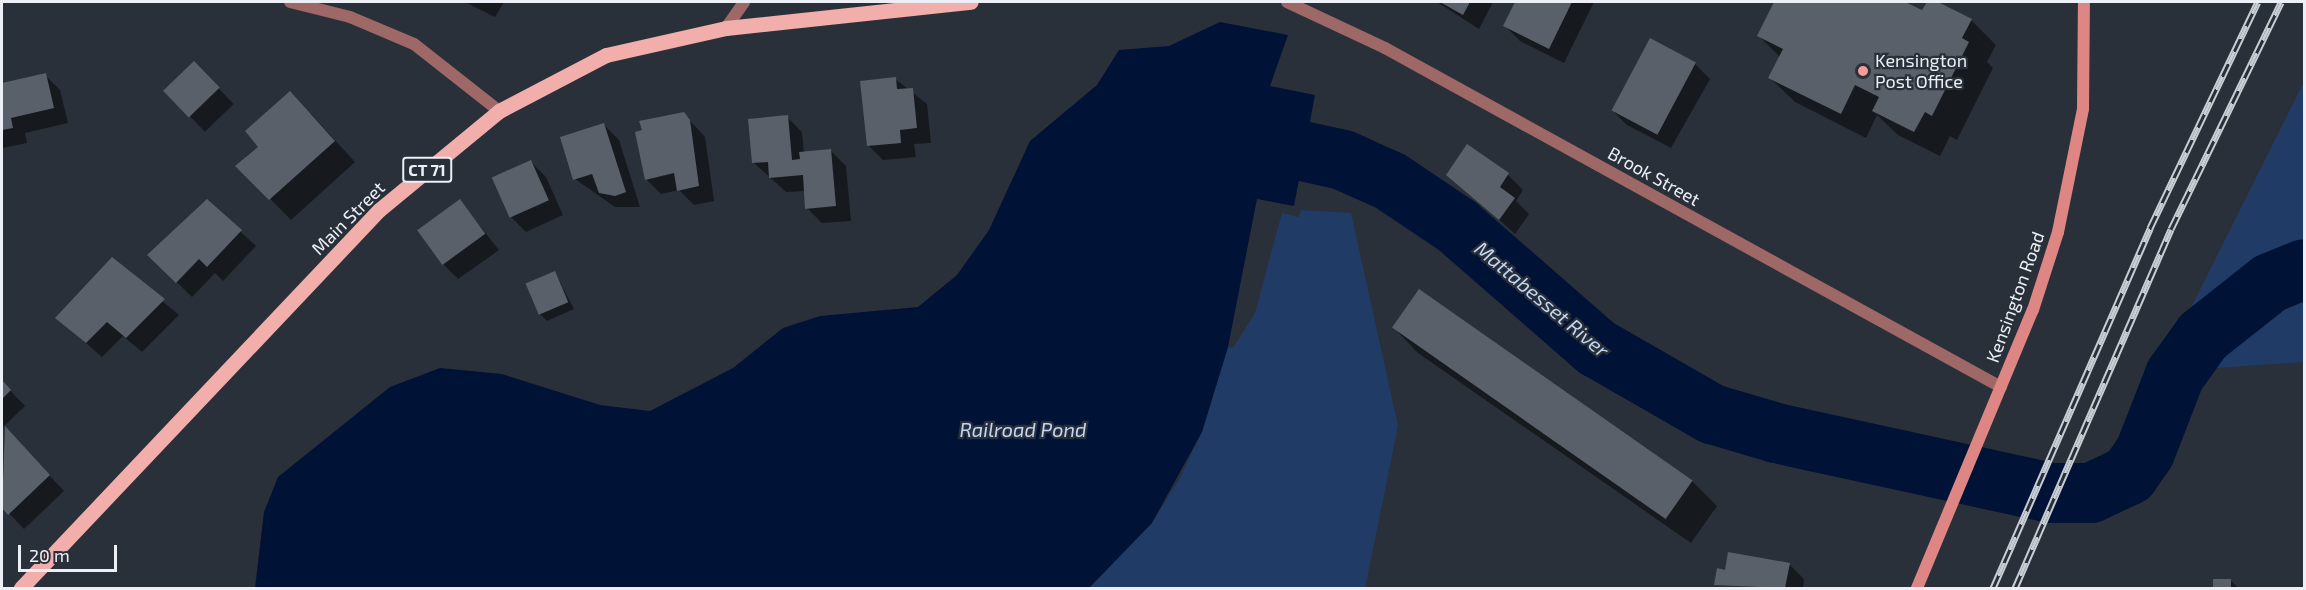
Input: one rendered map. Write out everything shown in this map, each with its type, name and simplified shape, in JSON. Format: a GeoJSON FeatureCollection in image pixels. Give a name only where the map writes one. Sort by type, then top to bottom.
{"type":"FeatureCollection","features":[{"type":"Feature","properties":{"kind":"main road","name":"Main Street"},"geometry":{"type":"LineString","coordinates":[[21,588],[379,210],[499,111],[606,55],[726,28],[893,5],[971,2]]}},
{"type":"Feature","properties":{"kind":"street"},"geometry":{"type":"LineString","coordinates":[[290,2],[350,17],[414,44],[499,111]]}},
{"type":"Feature","properties":{"kind":"street"},"geometry":{"type":"LineString","coordinates":[[726,28],[744,2]]}},
{"type":"Feature","properties":{"kind":"street","name":"Brook Street"},"geometry":{"type":"LineString","coordinates":[[1287,2],[1385,48],[2001,387]]}},
{"type":"Feature","properties":{"kind":"street","name":"Kensington Road"},"geometry":{"type":"LineString","coordinates":[[1917,588],[2047,270],[2067,194],[2083,109],[2084,2]]}},
{"type":"Feature","properties":{"kind":"shaded area"},"geometry":{"type":"Polygon","coordinates":[[[2304,82],[2304,362],[2159,372],[2304,82]]]}},
{"type":"Feature","properties":{"kind":"shaded area"},"geometry":{"type":"Polygon","coordinates":[[[1301,210],[1351,213],[1398,426],[1365,588],[1089,588],[1152,523],[1180,478],[1202,432],[1228,347],[1233,348],[1255,313],[1282,213],[1299,217],[1301,210]]]}},
{"type":"Feature","properties":{"kind":"water","name":"Railroad Pond"},"geometry":{"type":"Polygon","coordinates":[[[1220,22],[1288,35],[1270,86],[1315,95],[1294,206],[1257,199],[1228,347],[1202,432],[1152,523],[1089,588],[255,588],[264,512],[278,477],[390,387],[440,368],[502,374],[600,405],[650,411],[733,368],[783,328],[820,316],[918,307],[957,275],[989,230],[1030,141],[1097,85],[1119,50],[1169,46],[1220,22]]]}},
{"type":"Feature","properties":{"kind":"building"},"geometry":{"type":"Polygon","coordinates":[[[1440,2],[1470,2],[1463,15],[1440,2]]]}},
{"type":"Feature","properties":{"kind":"building"},"geometry":{"type":"Polygon","coordinates":[[[1515,2],[1572,2],[1549,49],[1503,26],[1515,2]]]}},
{"type":"Feature","properties":{"kind":"building","name":"Kensington Post Office"},"geometry":{"type":"Polygon","coordinates":[[[1774,2],[1905,2],[1922,10],[1927,2],[1938,2],[1972,19],[1962,38],[1969,42],[1932,116],[1925,112],[1914,132],[1872,111],[1879,97],[1855,85],[1841,114],[1768,78],[1783,49],[1757,36],[1774,2]]]}},
{"type":"Feature","properties":{"kind":"building"},"geometry":{"type":"Polygon","coordinates":[[[1650,38],[1696,62],[1657,135],[1612,110],[1650,38]]]}},
{"type":"Feature","properties":{"kind":"building"},"geometry":{"type":"Polygon","coordinates":[[[194,61],[220,88],[189,117],[163,91],[194,61]]]}},
{"type":"Feature","properties":{"kind":"building"},"geometry":{"type":"Polygon","coordinates":[[[46,73],[54,108],[11,118],[13,128],[2,130],[2,83],[46,73]]]}},
{"type":"Feature","properties":{"kind":"building"},"geometry":{"type":"Polygon","coordinates":[[[896,77],[897,89],[913,88],[917,128],[900,130],[901,143],[867,146],[860,81],[896,77]]]}},
{"type":"Feature","properties":{"kind":"building"},"geometry":{"type":"Polygon","coordinates":[[[290,91],[335,141],[269,200],[235,166],[258,147],[245,131],[290,91]]]}},
{"type":"Feature","properties":{"kind":"building"},"geometry":{"type":"Polygon","coordinates":[[[684,112],[690,120],[699,186],[677,191],[674,173],[645,180],[635,132],[642,130],[639,121],[684,112]]]}},
{"type":"Feature","properties":{"kind":"building"},"geometry":{"type":"Polygon","coordinates":[[[788,115],[792,160],[800,159],[799,152],[831,149],[836,206],[805,209],[803,175],[769,178],[768,162],[752,163],[748,119],[788,115]]]}},
{"type":"Feature","properties":{"kind":"building"},"geometry":{"type":"Polygon","coordinates":[[[604,123],[626,192],[615,196],[599,193],[592,174],[573,180],[560,137],[604,123]]]}},
{"type":"Feature","properties":{"kind":"building"},"geometry":{"type":"Polygon","coordinates":[[[1467,144],[1509,173],[1500,187],[1515,198],[1499,220],[1446,175],[1467,144]]]}},
{"type":"Feature","properties":{"kind":"building"},"geometry":{"type":"Polygon","coordinates":[[[531,160],[549,200],[510,218],[492,177],[531,160]]]}},
{"type":"Feature","properties":{"kind":"building"},"geometry":{"type":"Polygon","coordinates":[[[207,199],[242,230],[207,267],[199,259],[176,283],[147,255],[207,199]]]}},
{"type":"Feature","properties":{"kind":"building"},"geometry":{"type":"Polygon","coordinates":[[[460,199],[485,234],[442,265],[417,230],[460,199]]]}},
{"type":"Feature","properties":{"kind":"building"},"geometry":{"type":"Polygon","coordinates":[[[112,257],[165,299],[126,338],[107,322],[86,343],[55,318],[112,257]]]}},
{"type":"Feature","properties":{"kind":"building"},"geometry":{"type":"Polygon","coordinates":[[[555,271],[568,302],[539,315],[526,284],[555,271]]]}},
{"type":"Feature","properties":{"kind":"building"},"geometry":{"type":"Polygon","coordinates":[[[1419,289],[1693,481],[1666,519],[1392,328],[1419,289]]]}},
{"type":"Feature","properties":{"kind":"building"},"geometry":{"type":"Polygon","coordinates":[[[2,380],[11,390],[2,399],[2,380]]]}},
{"type":"Feature","properties":{"kind":"building"},"geometry":{"type":"Polygon","coordinates":[[[5,426],[50,475],[8,515],[2,508],[5,426]]]}},
{"type":"Feature","properties":{"kind":"building"},"geometry":{"type":"Polygon","coordinates":[[[1728,552],[1790,563],[1785,588],[1714,585],[1717,568],[1725,570],[1728,552]]]}},
{"type":"Feature","properties":{"kind":"building"},"geometry":{"type":"Polygon","coordinates":[[[2213,579],[2231,579],[2231,588],[2213,588],[2213,579]]]}},
{"type":"Feature","properties":{"kind":"waterway","name":"Mattabesset River"},"geometry":{"type":"LineString","coordinates":[[1224,155],[1284,147],[1343,160],[1390,181],[1457,226],[1597,348],[1712,414],[1776,433],[2052,493],[2091,493],[2129,475],[2145,452],[2175,375],[2203,336],[2270,283],[2304,269]]}},
{"type":"Feature","properties":{"kind":"railway"},"geometry":{"type":"LineString","coordinates":[[1993,588],[2150,228],[2258,2]]}},
{"type":"Feature","properties":{"kind":"railway"},"geometry":{"type":"LineString","coordinates":[[2015,588],[2171,229],[2281,2]]}},
{"type":"Feature","properties":{"kind":"place","name":"Kensington Post Office"},"geometry":{"type":"Point","coordinates":[1863,71]}}]}
